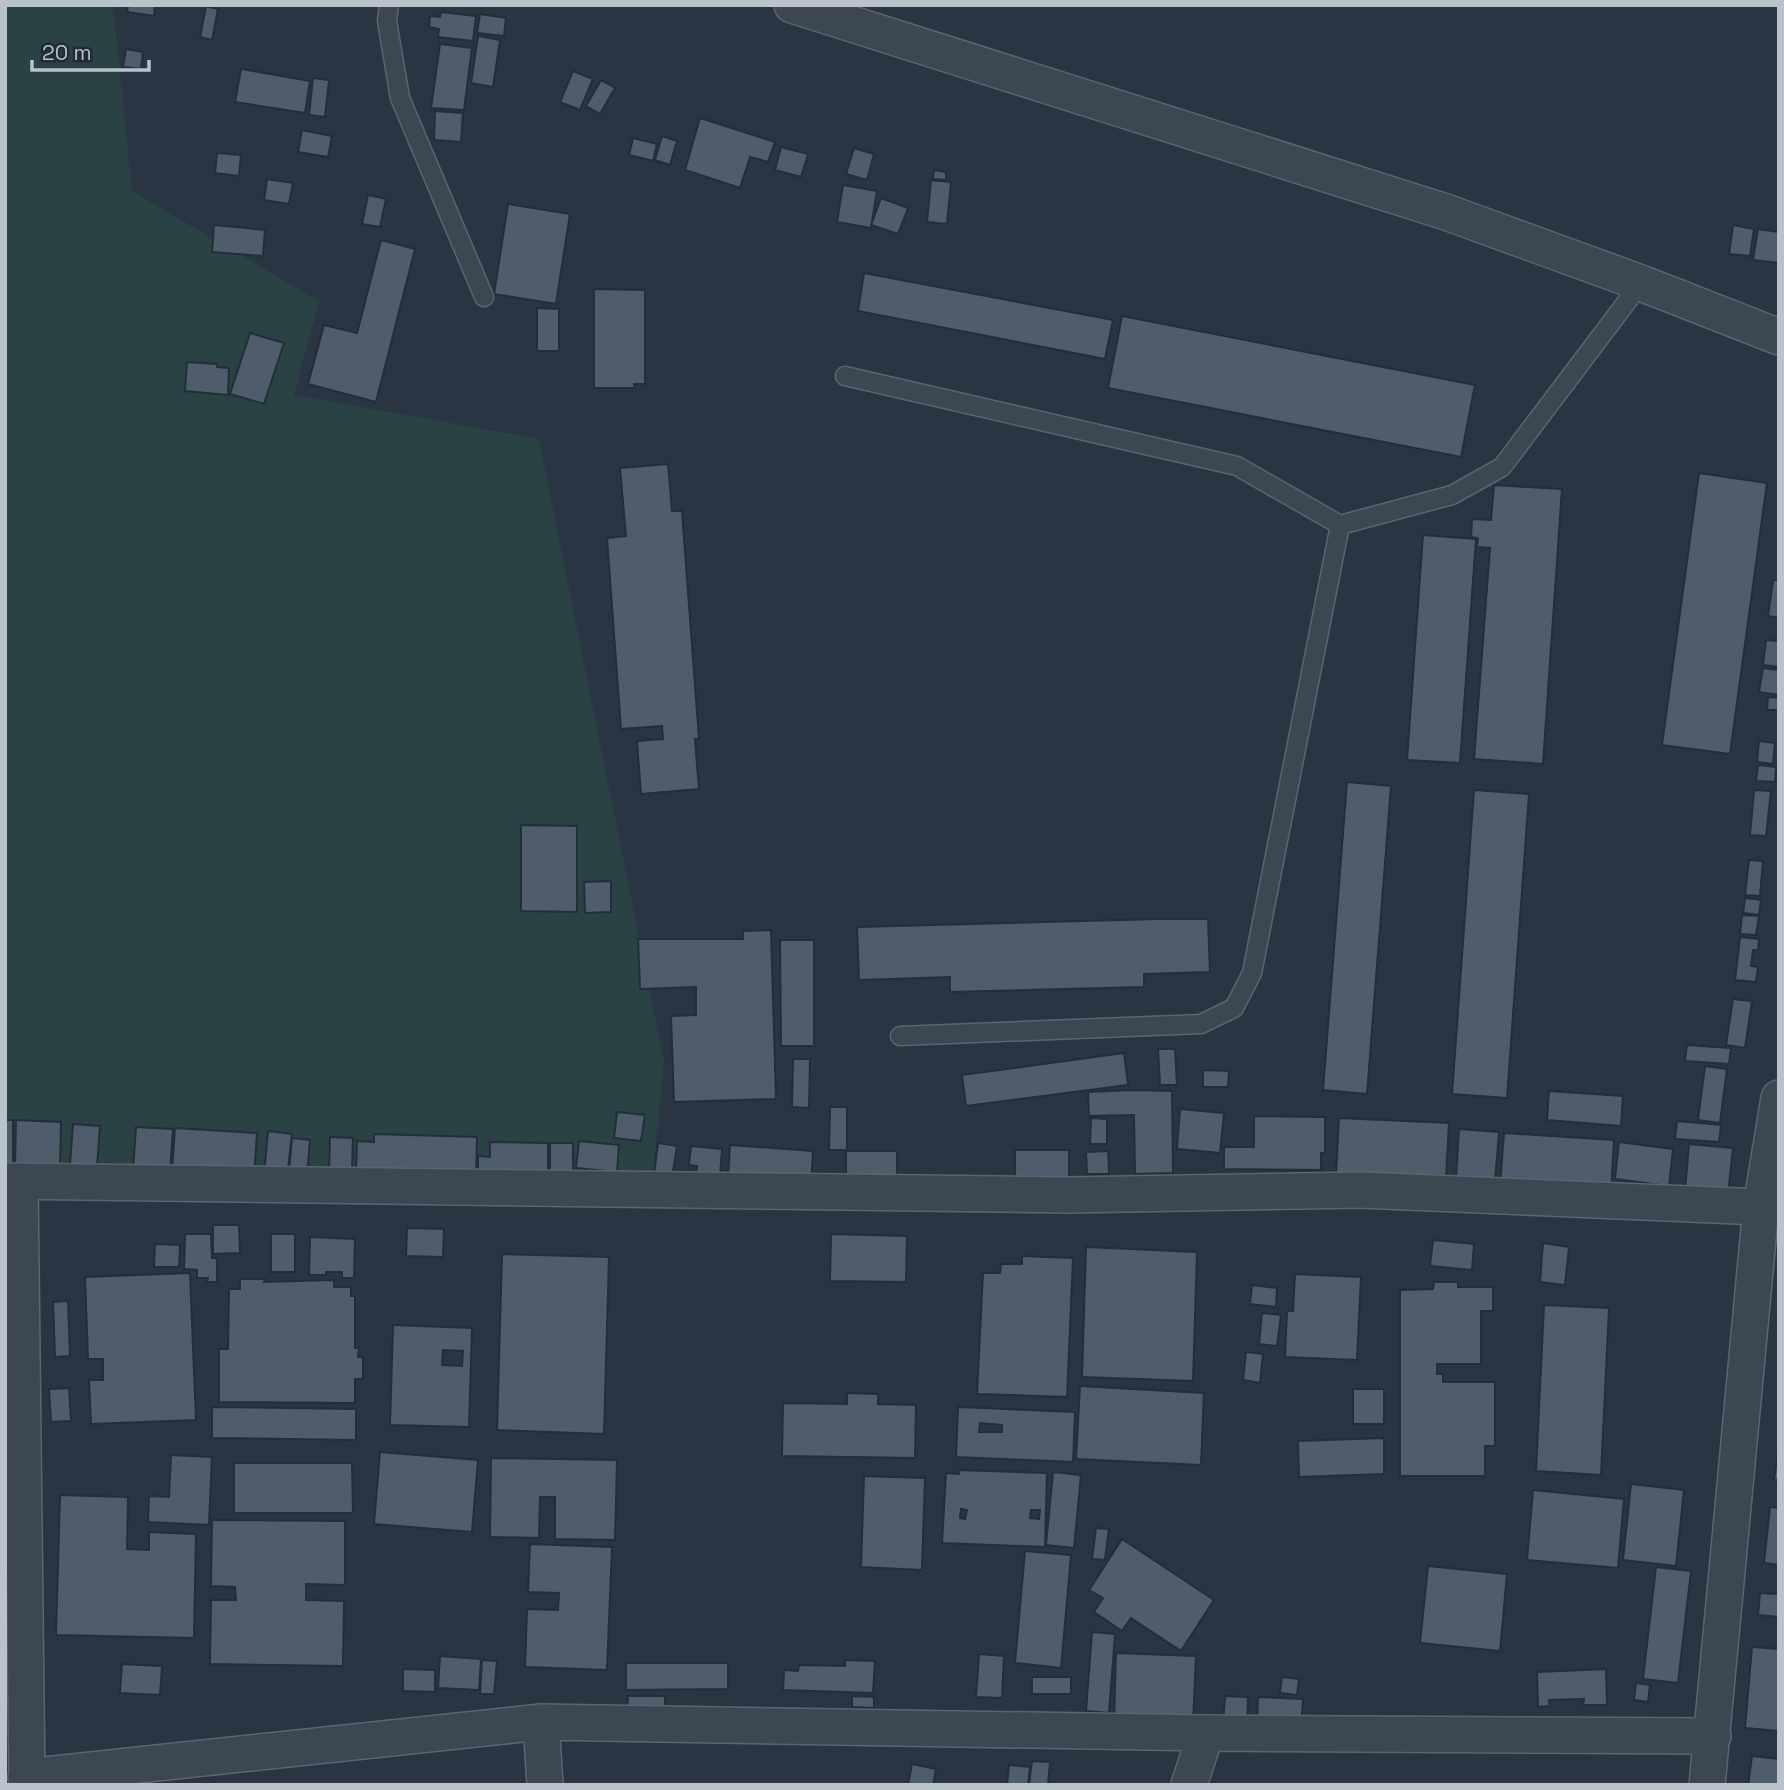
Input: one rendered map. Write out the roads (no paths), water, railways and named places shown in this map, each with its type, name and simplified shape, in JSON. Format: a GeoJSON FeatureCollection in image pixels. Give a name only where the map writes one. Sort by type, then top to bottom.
{"type":"FeatureCollection","features":[{"type":"Feature","properties":{"kind":"street"},"geometry":{"type":"LineString","coordinates":[[792,5],[1446,212],[1779,337]]}},
{"type":"Feature","properties":{"kind":"street"},"geometry":{"type":"LineString","coordinates":[[1707,1785],[1761,1208],[1779,1098]]}},
{"type":"Feature","properties":{"kind":"street"},"geometry":{"type":"LineString","coordinates":[[1713,1736],[1206,1733],[541,1721],[27,1781],[13,1181],[1067,1195],[1361,1190],[1761,1208]]}},
{"type":"Feature","properties":{"kind":"street"},"geometry":{"type":"LineString","coordinates":[[541,1721],[545,1785]]}},
{"type":"Feature","properties":{"kind":"street"},"geometry":{"type":"LineString","coordinates":[[1189,1785],[1206,1733]]}},
{"type":"Feature","properties":{"kind":"lane"},"geometry":{"type":"LineString","coordinates":[[389,5],[387,22],[400,97],[485,297]]}},
{"type":"Feature","properties":{"kind":"lane"},"geometry":{"type":"LineString","coordinates":[[845,376],[1237,466],[1340,525],[1452,495],[1502,467],[1641,283]]}},
{"type":"Feature","properties":{"kind":"lane"},"geometry":{"type":"LineString","coordinates":[[900,1036],[1200,1024],[1234,1008],[1252,973],[1340,525]]}}]}
